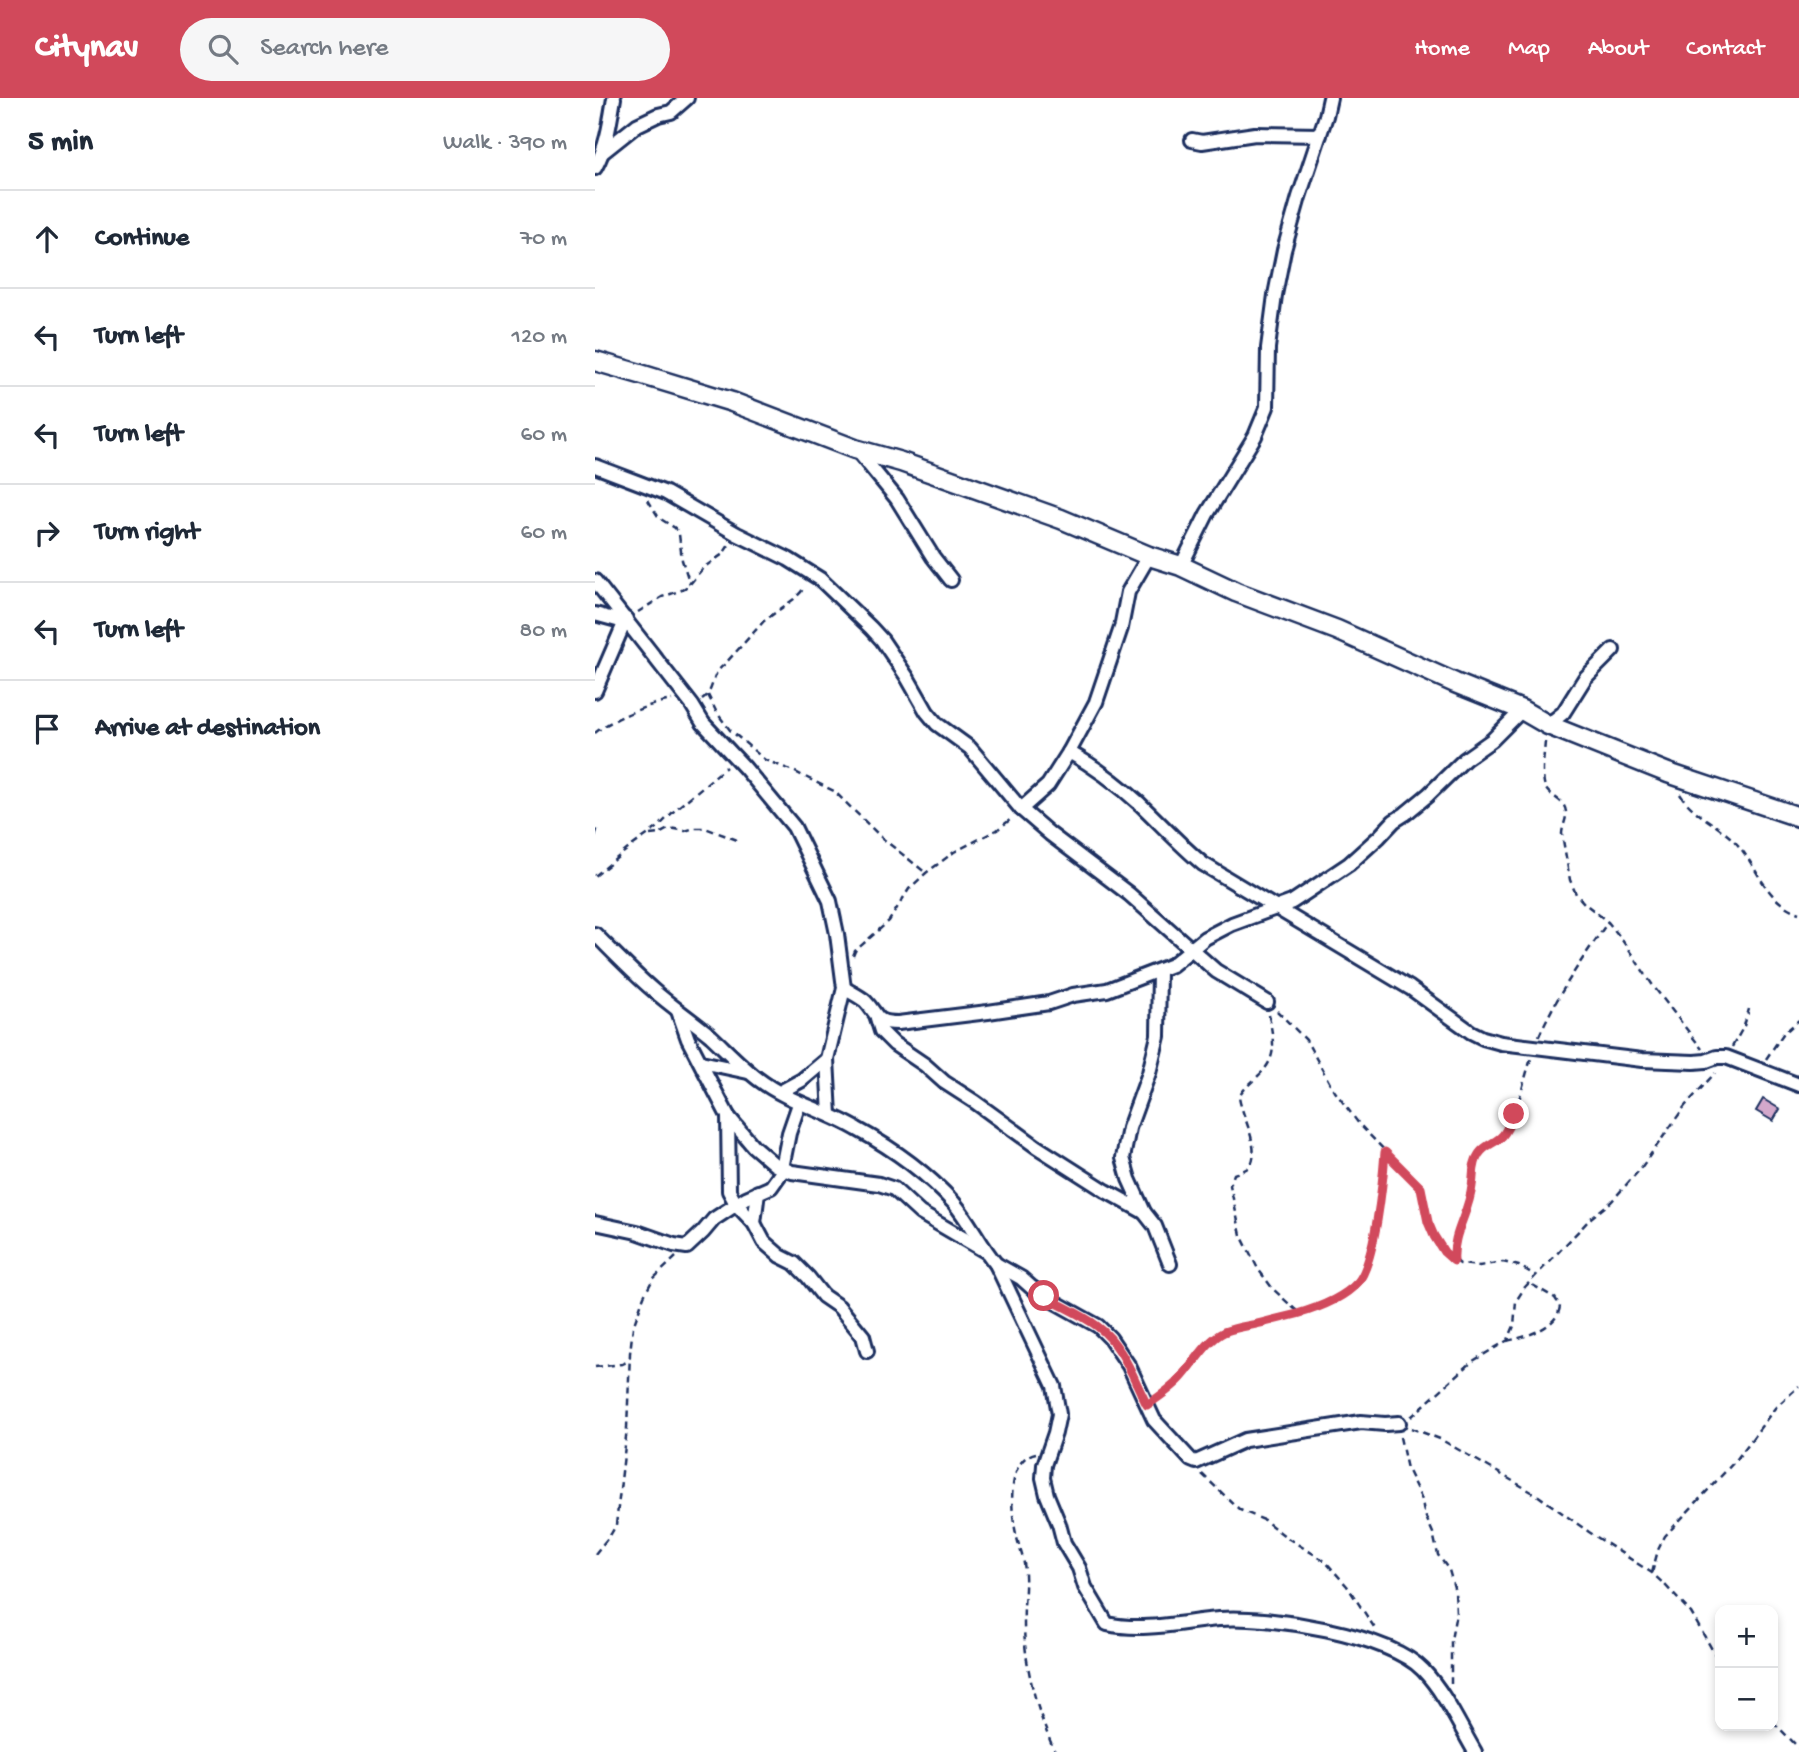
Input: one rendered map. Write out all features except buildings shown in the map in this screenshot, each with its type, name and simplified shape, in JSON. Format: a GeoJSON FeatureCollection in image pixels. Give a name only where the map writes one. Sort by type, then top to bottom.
{"type":"FeatureCollection","features":[{"type":"Feature","properties":{"kind":"street"},"geometry":{"type":"LineString","coordinates":[[595,168],[603,152],[614,98]]}},
{"type":"Feature","properties":{"kind":"street"},"geometry":{"type":"LineString","coordinates":[[603,152],[637,125],[671,112],[687,98]]}},
{"type":"Feature","properties":{"kind":"street"},"geometry":{"type":"LineString","coordinates":[[1181,566],[1207,514],[1255,436],[1264,416],[1268,348],[1275,295],[1290,229],[1330,98]]}},
{"type":"Feature","properties":{"kind":"street"},"geometry":{"type":"LineString","coordinates":[[1192,140],[1202,142],[1255,134],[1319,135]]}},
{"type":"Feature","properties":{"kind":"street"},"geometry":{"type":"LineString","coordinates":[[595,361],[731,402],[855,449],[901,462],[1062,519],[1149,556],[1181,566],[1236,592],[1337,630],[1522,710],[1548,725],[1668,773],[1799,817]]}},
{"type":"Feature","properties":{"kind":"street"},"geometry":{"type":"LineString","coordinates":[[855,449],[897,499],[933,557],[951,580]]}},
{"type":"Feature","properties":{"kind":"street"},"geometry":{"type":"LineString","coordinates":[[595,466],[666,493],[737,534],[778,553],[820,579],[871,628],[895,659],[937,724],[970,748],[1021,809],[1129,894],[1216,971],[1267,1002]]}},
{"type":"Feature","properties":{"kind":"street"},"geometry":{"type":"LineString","coordinates":[[1021,809],[1048,785],[1096,702],[1121,628],[1128,592],[1149,556]]}},
{"type":"Feature","properties":{"kind":"street"},"geometry":{"type":"LineString","coordinates":[[595,581],[692,705],[703,723],[752,776],[793,827],[829,901],[837,934],[844,988],[827,1059],[830,1115]]}},
{"type":"Feature","properties":{"kind":"street"},"geometry":{"type":"LineString","coordinates":[[595,614],[617,620],[626,619]]}},
{"type":"Feature","properties":{"kind":"street"},"geometry":{"type":"LineString","coordinates":[[595,691],[626,619]]}},
{"type":"Feature","properties":{"kind":"street"},"geometry":{"type":"LineString","coordinates":[[1548,725],[1563,713],[1585,678],[1613,650]]}},
{"type":"Feature","properties":{"kind":"street"},"geometry":{"type":"LineString","coordinates":[[877,1018],[886,1023],[898,1023],[1049,1003],[1073,995],[1107,990],[1172,965],[1205,938],[1232,924],[1300,898],[1358,857],[1394,821],[1492,740],[1522,710]]}},
{"type":"Feature","properties":{"kind":"street"},"geometry":{"type":"LineString","coordinates":[[1069,752],[1114,782],[1203,864],[1410,988],[1483,1038],[1534,1048],[1642,1060],[1706,1061],[1722,1057],[1799,1085]]}},
{"type":"Feature","properties":{"kind":"street"},"geometry":{"type":"LineString","coordinates":[[595,934],[650,987],[712,1037],[759,1080],[800,1104],[856,1128],[894,1151],[953,1202],[971,1225],[985,1251],[996,1264],[1054,1386],[1059,1413],[1044,1465],[1043,1478],[1047,1496],[1064,1543],[1107,1624],[1126,1629],[1222,1619],[1259,1619],[1355,1636],[1398,1653],[1417,1664],[1448,1706],[1475,1752]]}},
{"type":"Feature","properties":{"kind":"street"},"geometry":{"type":"LineString","coordinates":[[1159,971],[1158,1036],[1149,1073],[1129,1128],[1123,1158],[1129,1179],[1144,1212],[1155,1227],[1170,1264]]}},
{"type":"Feature","properties":{"kind":"street"},"geometry":{"type":"LineString","coordinates":[[844,988],[865,1001],[877,1018],[881,1031],[894,1044],[944,1082],[1037,1147],[1144,1212]]}},
{"type":"Feature","properties":{"kind":"street"},"geometry":{"type":"LineString","coordinates":[[678,1010],[688,1039],[728,1116],[753,1146],[775,1165],[792,1172],[879,1184],[894,1189],[920,1213],[985,1251]]}},
{"type":"Feature","properties":{"kind":"street"},"geometry":{"type":"LineString","coordinates":[[779,1092],[802,1080],[827,1059]]}},
{"type":"Feature","properties":{"kind":"street"},"geometry":{"type":"LineString","coordinates":[[701,1062],[750,1072]]}},
{"type":"Feature","properties":{"kind":"street"},"geometry":{"type":"LineString","coordinates":[[595,1223],[687,1247],[714,1219],[736,1204],[771,1187],[781,1173],[789,1133],[800,1104]]}},
{"type":"Feature","properties":{"kind":"street"},"geometry":{"type":"LineString","coordinates":[[728,1116],[729,1191],[736,1204],[754,1223],[764,1241],[794,1263],[823,1296],[839,1307],[863,1336],[867,1351]]}},
{"type":"Feature","properties":{"kind":"street"},"geometry":{"type":"LineString","coordinates":[[754,1223],[758,1192]]}},
{"type":"Feature","properties":{"kind":"street"},"geometry":{"type":"LineString","coordinates":[[996,1264],[1056,1303],[1098,1326],[1120,1352],[1159,1426],[1182,1453],[1196,1462],[1245,1440],[1361,1422],[1399,1423]]}},
{"type":"Feature","properties":{"kind":"path"},"geometry":{"type":"LineString","coordinates":[[641,482],[659,518],[675,528],[679,534],[682,560],[690,584]]}},
{"type":"Feature","properties":{"kind":"path"},"geometry":{"type":"LineString","coordinates":[[626,619],[690,584],[703,568],[723,554],[737,534]]}},
{"type":"Feature","properties":{"kind":"path"},"geometry":{"type":"LineString","coordinates":[[595,733],[617,719],[658,702],[673,700],[692,705],[708,695],[717,670],[725,665],[769,617],[799,596],[810,573]]}},
{"type":"Feature","properties":{"kind":"path"},"geometry":{"type":"LineString","coordinates":[[708,695],[730,730],[765,760],[834,791],[882,838],[926,873]]}},
{"type":"Feature","properties":{"kind":"path"},"geometry":{"type":"LineString","coordinates":[[1548,725],[1545,741],[1545,785],[1548,792],[1560,801],[1566,810],[1562,834],[1570,880],[1576,894],[1608,922],[1697,1044],[1706,1053],[1722,1057]]}},
{"type":"Feature","properties":{"kind":"path"},"geometry":{"type":"LineString","coordinates":[[595,876],[647,836],[735,758]]}},
{"type":"Feature","properties":{"kind":"path"},"geometry":{"type":"LineString","coordinates":[[1668,773],[1686,803],[1697,814],[1731,837],[1749,859],[1768,892],[1787,909],[1799,914]]}},
{"type":"Feature","properties":{"kind":"path"},"geometry":{"type":"LineString","coordinates":[[843,974],[855,951],[889,921],[909,889],[926,873],[954,852],[997,830],[1021,809]]}},
{"type":"Feature","properties":{"kind":"path"},"geometry":{"type":"LineString","coordinates":[[595,836],[598,827]]}},
{"type":"Feature","properties":{"kind":"path"},"geometry":{"type":"LineString","coordinates":[[647,836],[670,828],[685,831],[705,828],[740,841]]}},
{"type":"Feature","properties":{"kind":"path"},"geometry":{"type":"LineString","coordinates":[[1454,1261],[1455,1237],[1471,1195],[1475,1161],[1487,1145],[1504,1134],[1514,1114],[1538,1037],[1556,1000],[1608,922]]}},
{"type":"Feature","properties":{"kind":"path"},"geometry":{"type":"LineString","coordinates":[[1267,1002],[1306,1040],[1333,1089],[1359,1124],[1421,1188],[1428,1222],[1444,1252],[1454,1261],[1468,1266],[1503,1262],[1519,1266],[1535,1275]]}},
{"type":"Feature","properties":{"kind":"path"},"geometry":{"type":"LineString","coordinates":[[1267,1002],[1272,1058],[1239,1097],[1254,1146],[1251,1164],[1234,1174],[1230,1185],[1241,1235],[1258,1269],[1273,1289],[1299,1313]]}},
{"type":"Feature","properties":{"kind":"path"},"geometry":{"type":"LineString","coordinates":[[1507,1342],[1513,1332],[1516,1301],[1529,1282],[1592,1217],[1611,1202],[1641,1168],[1685,1106],[1717,1071],[1722,1057],[1744,1026],[1749,1009]]}},
{"type":"Feature","properties":{"kind":"path"},"geometry":{"type":"LineString","coordinates":[[1759,1071],[1783,1034],[1799,1020]]}},
{"type":"Feature","properties":{"kind":"path"},"geometry":{"type":"LineString","coordinates":[[1147,1405],[1168,1391],[1209,1343],[1223,1333],[1299,1313],[1333,1300],[1359,1281],[1365,1269],[1383,1191],[1385,1152]]}},
{"type":"Feature","properties":{"kind":"path"},"geometry":{"type":"LineString","coordinates":[[595,1554],[616,1525],[627,1428],[633,1327],[653,1279],[687,1247]]}},
{"type":"Feature","properties":{"kind":"path"},"geometry":{"type":"LineString","coordinates":[[1399,1423],[1411,1417],[1473,1361],[1493,1348],[1551,1324],[1559,1314],[1560,1306],[1555,1298],[1529,1282]]}},
{"type":"Feature","properties":{"kind":"path"},"geometry":{"type":"LineString","coordinates":[[595,1367],[622,1364],[630,1360]]}},
{"type":"Feature","properties":{"kind":"path"},"geometry":{"type":"LineString","coordinates":[[1652,1573],[1658,1549],[1665,1536],[1737,1458],[1775,1408],[1799,1386]]}},
{"type":"Feature","properties":{"kind":"path"},"geometry":{"type":"LineString","coordinates":[[1399,1423],[1440,1439],[1512,1480],[1652,1573],[1691,1612],[1715,1654]]}},
{"type":"Feature","properties":{"kind":"path"},"geometry":{"type":"LineString","coordinates":[[1399,1423],[1408,1469],[1422,1500],[1438,1555],[1449,1570],[1455,1591],[1456,1614],[1451,1640],[1452,1682],[1448,1706]]}},
{"type":"Feature","properties":{"kind":"path"},"geometry":{"type":"LineString","coordinates":[[1050,1450],[1030,1454],[1015,1472],[1013,1516],[1025,1573],[1024,1623],[1030,1679],[1055,1752]]}},
{"type":"Feature","properties":{"kind":"path"},"geometry":{"type":"LineString","coordinates":[[1196,1462],[1203,1476],[1240,1510],[1264,1520],[1289,1539],[1319,1556],[1331,1567],[1380,1634]]}},
{"type":"Feature","properties":{"kind":"path"},"geometry":{"type":"LineString","coordinates":[[1778,1727],[1799,1748]]}},
{"type":"Feature","properties":{"kind":"route"},"geometry":{"type":"LineString","coordinates":[[1044,1296],[1098,1326],[1110,1338],[1129,1366],[1147,1405],[1168,1391],[1209,1343],[1223,1333],[1316,1308],[1349,1290],[1359,1281],[1371,1247],[1383,1191],[1385,1152],[1421,1188],[1425,1211],[1434,1236],[1444,1252],[1454,1261],[1455,1237],[1471,1195],[1475,1161],[1487,1145],[1500,1139],[1514,1114]]}}]}
